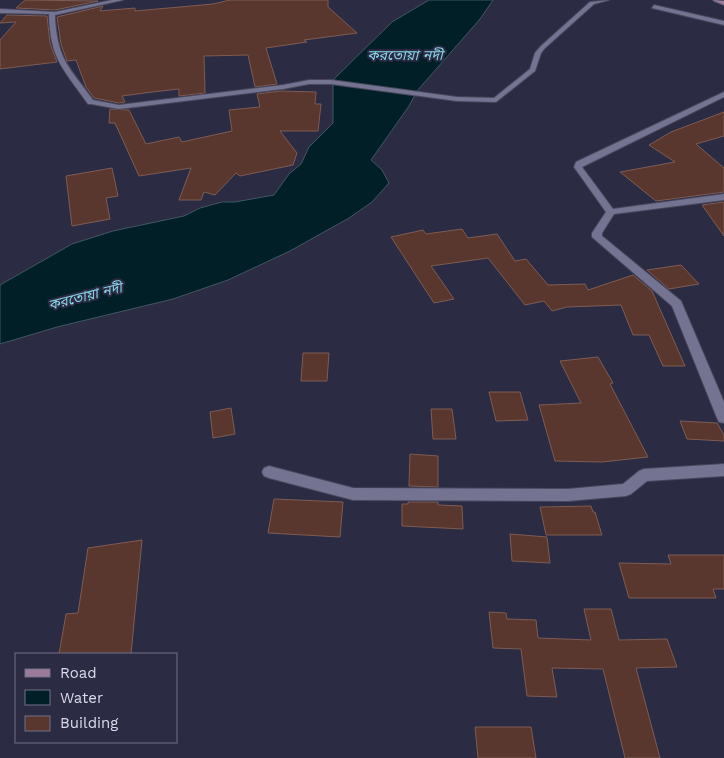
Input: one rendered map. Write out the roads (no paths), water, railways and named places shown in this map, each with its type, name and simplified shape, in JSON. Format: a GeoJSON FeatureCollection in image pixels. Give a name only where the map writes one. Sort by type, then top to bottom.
{"type":"FeatureCollection","features":[{"type":"Feature","properties":{"kind":"street"},"geometry":{"type":"LineString","coordinates":[[0,11],[52,12],[52,14],[120,0]]}},
{"type":"Feature","properties":{"kind":"street"},"geometry":{"type":"LineString","coordinates":[[52,14],[52,29],[63,66],[91,102],[119,107],[283,87],[309,82],[331,82],[457,99],[496,100],[533,70],[538,53],[543,47],[592,3],[606,0]]}},
{"type":"Feature","properties":{"kind":"street"},"geometry":{"type":"LineString","coordinates":[[716,0],[724,3]]}},
{"type":"Feature","properties":{"kind":"street"},"geometry":{"type":"LineString","coordinates":[[654,7],[724,23]]}},
{"type":"Feature","properties":{"kind":"street"},"geometry":{"type":"LineString","coordinates":[[611,212],[578,167],[579,164],[724,94]]}},
{"type":"Feature","properties":{"kind":"street"},"geometry":{"type":"LineString","coordinates":[[724,196],[611,212],[597,233],[597,237],[677,304],[724,418]]}},
{"type":"Feature","properties":{"kind":"street"},"geometry":{"type":"LineString","coordinates":[[269,472],[353,494],[568,495],[626,490],[644,475],[724,470]]}},
{"type":"Feature","properties":{"kind":"water","name":"করতোয়া নদী"},"geometry":{"type":"Polygon","coordinates":[[[429,0],[493,0],[480,19],[417,91],[409,106],[371,160],[382,170],[389,183],[372,202],[349,218],[290,251],[228,280],[173,299],[57,327],[0,344],[0,285],[72,244],[113,231],[184,216],[200,208],[222,202],[235,202],[274,195],[289,174],[301,164],[309,147],[333,123],[333,80],[392,22],[429,0]]]}}]}
